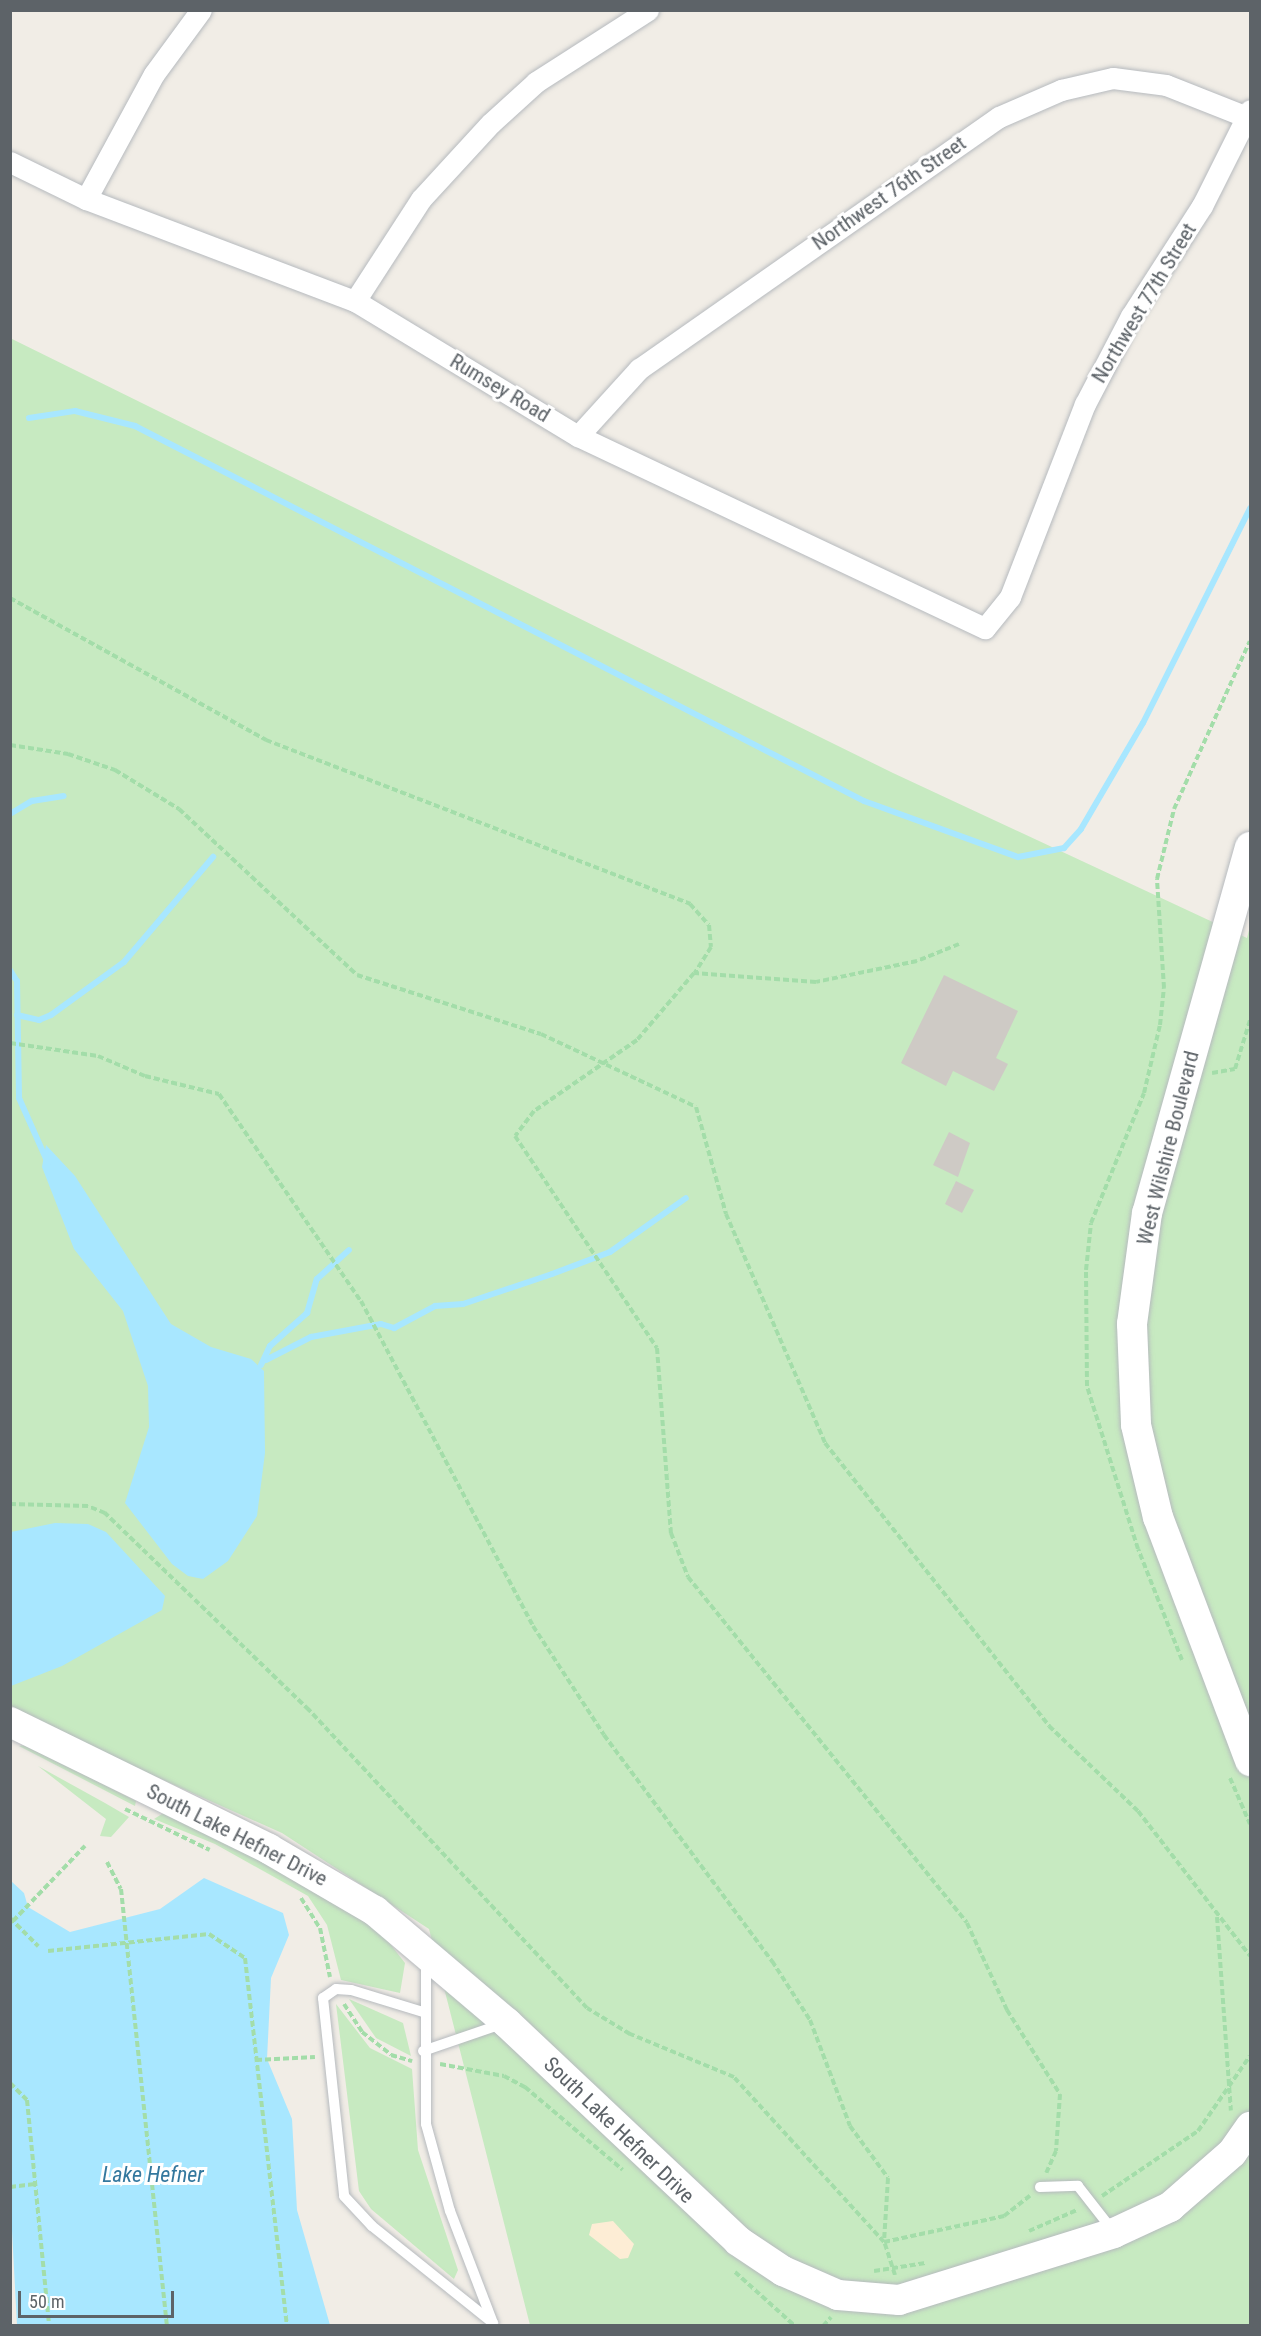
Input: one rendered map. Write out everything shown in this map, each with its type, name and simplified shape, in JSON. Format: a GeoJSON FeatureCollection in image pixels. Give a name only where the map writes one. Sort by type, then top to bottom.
{"type":"FeatureCollection","features":[{"type":"Feature","properties":{"kind":"street"},"geometry":{"type":"LineString","coordinates":[[86,199],[154,74],[201,10]]}},
{"type":"Feature","properties":{"kind":"street"},"geometry":{"type":"LineString","coordinates":[[355,301],[421,199],[490,123],[536,82],[648,10]]}},
{"type":"Feature","properties":{"kind":"street","name":"Northwest 76th Street"},"geometry":{"type":"LineString","coordinates":[[578,436],[639,369],[999,117],[1061,90],[1113,78],[1166,85],[1249,114]]}},
{"type":"Feature","properties":{"kind":"street","name":"Northwest 77th Street"},"geometry":{"type":"LineString","coordinates":[[985,628],[1010,597],[1086,404],[1131,316],[1203,206],[1249,114]]}},
{"type":"Feature","properties":{"kind":"street","name":"Rumsey Road"},"geometry":{"type":"LineString","coordinates":[[10,162],[86,199],[355,301],[578,436],[985,628]]}},
{"type":"Feature","properties":{"kind":"street","name":"West Wilshire Boulevard"},"geometry":{"type":"LineString","coordinates":[[1251,847],[1188,1062],[1147,1213],[1132,1324],[1136,1425],[1158,1517],[1251,1761]]}},
{"type":"Feature","properties":{"kind":"street","name":"South Lake Hefner Drive"},"geometry":{"type":"LineString","coordinates":[[10,1722],[311,1872],[427,1951],[507,2023],[738,2241],[783,2271],[838,2295],[899,2300],[1114,2233],[1170,2207],[1232,2153],[1251,2127]]}},
{"type":"Feature","properties":{"kind":"lane"},"geometry":{"type":"LineString","coordinates":[[427,1951],[423,2051],[431,2150],[494,2324]]}},
{"type":"Feature","properties":{"kind":"lane"},"geometry":{"type":"LineString","coordinates":[[423,2012],[336,1989],[323,1998],[344,2196],[372,2226],[494,2324]]}},
{"type":"Feature","properties":{"kind":"lane"},"geometry":{"type":"LineString","coordinates":[[423,2051],[480,2027],[507,2023]]}},
{"type":"Feature","properties":{"kind":"lane"},"geometry":{"type":"LineString","coordinates":[[1040,2187],[1078,2187],[1114,2233]]}},
{"type":"Feature","properties":{"kind":"path"},"geometry":{"type":"LineString","coordinates":[[10,598],[266,740],[690,903],[709,925],[711,947],[694,973],[637,1040],[606,1065],[523,1119],[515,1136],[657,1348],[671,1533],[688,1577],[967,1923],[1007,2010],[1060,2094],[1056,2151],[1040,2187],[1004,2216],[884,2242]]}},
{"type":"Feature","properties":{"kind":"path"},"geometry":{"type":"LineString","coordinates":[[1114,1161],[1144,1093],[1160,1025],[1164,988],[1157,879],[1174,809],[1251,641]]}},
{"type":"Feature","properties":{"kind":"path"},"geometry":{"type":"LineString","coordinates":[[10,745],[68,754],[115,770],[179,809],[357,975],[541,1034],[696,1107],[726,1214],[825,1443],[1049,1726],[1138,1811],[1251,1956]]}},
{"type":"Feature","properties":{"kind":"path"},"geometry":{"type":"LineString","coordinates":[[694,973],[816,981],[917,961],[959,944]]}},
{"type":"Feature","properties":{"kind":"path"},"geometry":{"type":"LineString","coordinates":[[1188,1062],[1215,1075],[1235,1069],[1251,1020]]}},
{"type":"Feature","properties":{"kind":"path"},"geometry":{"type":"LineString","coordinates":[[10,1043],[30,1044],[98,1056],[145,1076],[219,1094],[361,1301],[533,1626],[604,1736],[772,1961],[810,2020],[850,2126],[888,2178],[884,2242],[899,2300]]}},
{"type":"Feature","properties":{"kind":"path"},"geometry":{"type":"LineString","coordinates":[[10,1504],[88,1506],[105,1513],[309,1710],[587,2008],[630,2034],[734,2077],[884,2242]]}},
{"type":"Feature","properties":{"kind":"path"},"geometry":{"type":"LineString","coordinates":[[132,1813],[221,1855]]}},
{"type":"Feature","properties":{"kind":"path"},"geometry":{"type":"LineString","coordinates":[[38,1946],[12,1919],[85,1846]]}},
{"type":"Feature","properties":{"kind":"path"},"geometry":{"type":"LineString","coordinates":[[107,1862],[121,1889],[167,2325]]}},
{"type":"Feature","properties":{"kind":"path"},"geometry":{"type":"LineString","coordinates":[[291,1892],[307,1904],[320,1928],[331,1982]]}},
{"type":"Feature","properties":{"kind":"path"},"geometry":{"type":"LineString","coordinates":[[1217,1915],[1232,2153]]}},
{"type":"Feature","properties":{"kind":"path"},"geometry":{"type":"LineString","coordinates":[[48,1951],[209,1934],[245,1958],[286,2325]]}},
{"type":"Feature","properties":{"kind":"path"},"geometry":{"type":"LineString","coordinates":[[343,2001],[362,2032],[407,2061]]}},
{"type":"Feature","properties":{"kind":"path"},"geometry":{"type":"LineString","coordinates":[[256,2060],[330,2056]]}},
{"type":"Feature","properties":{"kind":"path"},"geometry":{"type":"LineString","coordinates":[[440,2064],[504,2076],[525,2087],[631,2177]]}},
{"type":"Feature","properties":{"kind":"path"},"geometry":{"type":"LineString","coordinates":[[10,2083],[27,2100],[50,2325]]}},
{"type":"Feature","properties":{"kind":"path"},"geometry":{"type":"LineString","coordinates":[[10,2187],[35,2184]]}},
{"type":"Feature","properties":{"kind":"path"},"geometry":{"type":"LineString","coordinates":[[733,2269],[795,2325]]}},
{"type":"Feature","properties":{"kind":"green space"},"geometry":{"type":"Polygon","coordinates":[[[10,338],[893,773],[1247,938],[1250,926],[1250,2325],[530,2325],[429,1929],[282,1833],[11,1712],[10,338]]]}},
{"type":"Feature","properties":{"kind":"green space"},"geometry":{"type":"Polygon","coordinates":[[[25,1745],[136,1801],[135,1806],[19,1746],[25,1745]]]}},
{"type":"Feature","properties":{"kind":"green space"},"geometry":{"type":"Polygon","coordinates":[[[38,1766],[129,1817],[111,1837],[100,1836],[106,1819],[38,1766]]]}},
{"type":"Feature","properties":{"kind":"green space"},"geometry":{"type":"Polygon","coordinates":[[[165,1812],[319,1889],[380,1931],[405,1963],[400,1993],[341,1980],[327,1925],[308,1896],[215,1844],[154,1819],[165,1812]]]}},
{"type":"Feature","properties":{"kind":"green space"},"geometry":{"type":"Polygon","coordinates":[[[349,1999],[403,2023],[411,2056],[376,2038],[349,1999]]]}},
{"type":"Feature","properties":{"kind":"green space"},"geometry":{"type":"Polygon","coordinates":[[[336,2004],[370,2048],[412,2069],[418,2150],[458,2270],[454,2279],[371,2209],[359,2191],[336,2004]]]}},
{"type":"Feature","properties":{"kind":"sand"},"geometry":{"type":"Polygon","coordinates":[[[613,2221],[634,2244],[628,2258],[620,2259],[589,2235],[592,2224],[613,2221]]]}},
{"type":"Feature","properties":{"kind":"water"},"geometry":{"type":"Polygon","coordinates":[[[46,1145],[75,1176],[171,1324],[211,1347],[251,1359],[264,1371],[265,1453],[257,1516],[228,1561],[203,1579],[188,1576],[172,1564],[125,1503],[149,1427],[148,1386],[123,1311],[74,1249],[42,1167],[46,1145]]]}},
{"type":"Feature","properties":{"kind":"water"},"geometry":{"type":"Polygon","coordinates":[[[55,1523],[88,1524],[106,1532],[165,1596],[162,1610],[62,1666],[11,1686],[11,1532],[55,1523]]]}},
{"type":"Feature","properties":{"kind":"water","name":"Lake Hefner"},"geometry":{"type":"Polygon","coordinates":[[[204,1878],[283,1913],[289,1935],[271,1978],[267,2059],[292,2119],[297,2210],[330,2325],[17,2325],[10,2193],[11,1881],[24,1893],[28,1907],[70,1932],[160,1909],[204,1878]]]}},
{"type":"Feature","properties":{"kind":"building"},"geometry":{"type":"Polygon","coordinates":[[[944,975],[1018,1011],[996,1058],[1008,1064],[994,1091],[953,1071],[946,1086],[901,1063],[944,975]]]}},
{"type":"Feature","properties":{"kind":"building"},"geometry":{"type":"Polygon","coordinates":[[[949,1132],[970,1143],[958,1177],[933,1165],[949,1132]]]}},
{"type":"Feature","properties":{"kind":"building"},"geometry":{"type":"Polygon","coordinates":[[[956,1181],[974,1190],[962,1213],[945,1204],[956,1181]]]}},
{"type":"Feature","properties":{"kind":"waterway"},"geometry":{"type":"LineString","coordinates":[[29,418],[75,411],[135,426],[864,801],[1018,857],[1064,848],[1081,829],[1143,723],[1250,508]]}},
{"type":"Feature","properties":{"kind":"waterway"},"geometry":{"type":"LineString","coordinates":[[10,814],[32,801],[64,796]]}},
{"type":"Feature","properties":{"kind":"waterway"},"geometry":{"type":"LineString","coordinates":[[17,1015],[39,1020],[51,1015],[124,962],[213,857]]}},
{"type":"Feature","properties":{"kind":"waterway"},"geometry":{"type":"LineString","coordinates":[[10,970],[17,981],[19,1098],[48,1163]]}},
{"type":"Feature","properties":{"kind":"waterway"},"geometry":{"type":"LineString","coordinates":[[266,1360],[311,1337],[381,1324],[394,1328],[435,1306],[463,1304],[610,1252],[686,1198]]}},
{"type":"Feature","properties":{"kind":"waterway"},"geometry":{"type":"LineString","coordinates":[[261,1365],[270,1346],[307,1313],[317,1279],[349,1250]]}}]}
